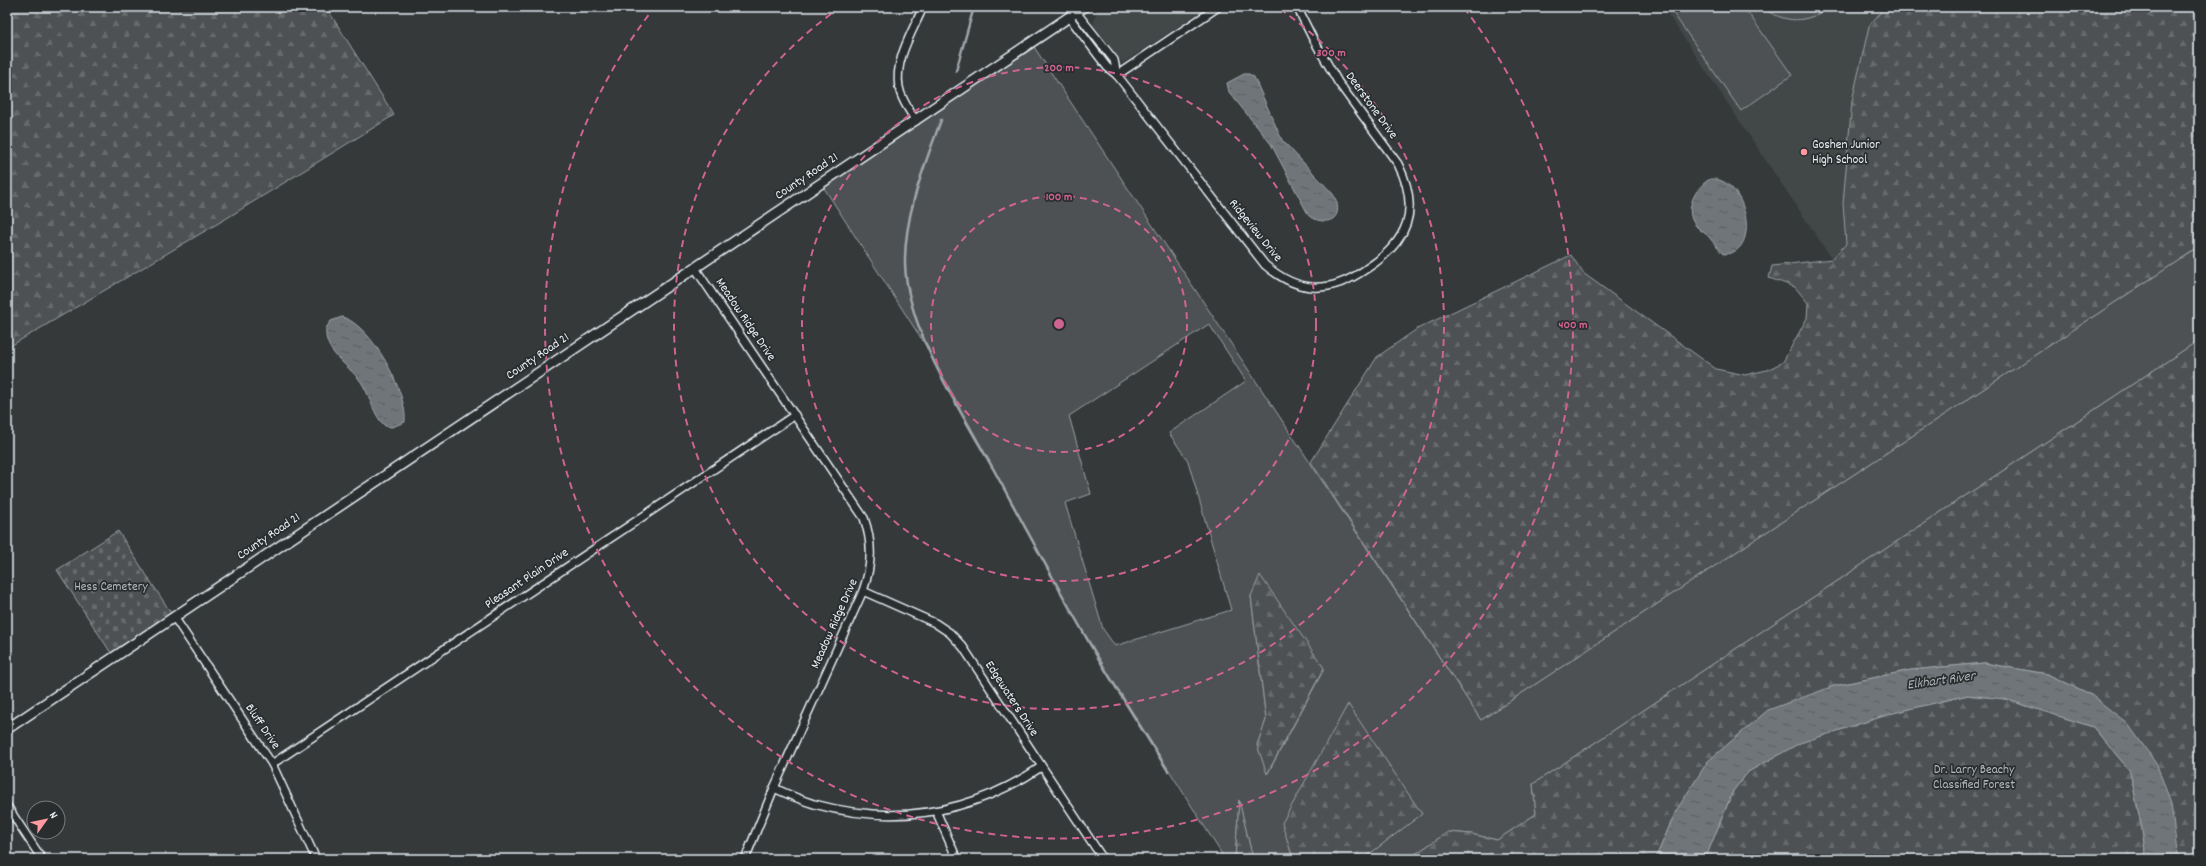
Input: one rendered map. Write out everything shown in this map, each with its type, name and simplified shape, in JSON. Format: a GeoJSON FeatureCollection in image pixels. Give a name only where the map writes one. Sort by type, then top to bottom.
{"type":"FeatureCollection","features":[{"type":"Feature","properties":{"kind":"street"},"geometry":{"type":"LineString","coordinates":[[916,120],[903,99],[899,87],[899,72],[904,50],[924,7]]}},
{"type":"Feature","properties":{"kind":"street"},"geometry":{"type":"LineString","coordinates":[[1117,75],[1218,7]]}},
{"type":"Feature","properties":{"kind":"street","name":"Deerstone Drive"},"geometry":{"type":"LineString","coordinates":[[1297,7],[1312,37],[1338,82],[1398,164],[1404,175],[1410,199]]}},
{"type":"Feature","properties":{"kind":"street","name":"County Road 21"},"geometry":{"type":"LineString","coordinates":[[7,729],[1076,12]]}},
{"type":"Feature","properties":{"kind":"street","name":"Ridgeview Drive"},"geometry":{"type":"LineString","coordinates":[[1076,12],[1107,67],[1117,75],[1265,265],[1285,280],[1314,288],[1329,287],[1352,278],[1392,250],[1405,226],[1410,199]]}},
{"type":"Feature","properties":{"kind":"street","name":"Meadow Ridge Drive"},"geometry":{"type":"LineString","coordinates":[[695,268],[864,518],[872,544],[870,566],[863,591],[774,788],[745,859]]}},
{"type":"Feature","properties":{"kind":"street","name":"Pleasant Plain Drive"},"geometry":{"type":"LineString","coordinates":[[272,764],[795,414]]}},
{"type":"Feature","properties":{"kind":"street","name":"Edgewaters Drive"},"geometry":{"type":"LineString","coordinates":[[863,591],[935,623],[950,633],[963,648],[1103,859]]}},
{"type":"Feature","properties":{"kind":"street","name":"Bluff Drive"},"geometry":{"type":"LineString","coordinates":[[174,617],[272,764],[316,859]]}},
{"type":"Feature","properties":{"kind":"street"},"geometry":{"type":"LineString","coordinates":[[774,788],[812,804],[863,814],[890,816],[936,811],[980,800],[1016,784],[1041,767]]}},
{"type":"Feature","properties":{"kind":"street"},"geometry":{"type":"LineString","coordinates":[[7,806],[42,859]]}},
{"type":"Feature","properties":{"kind":"street"},"geometry":{"type":"LineString","coordinates":[[936,811],[957,859]]}},
{"type":"Feature","properties":{"kind":"shaded area"},"geometry":{"type":"Polygon","coordinates":[[[1100,7],[1208,7],[1123,63],[1093,25],[1097,11],[1100,7]]]}},
{"type":"Feature","properties":{"kind":"shaded area","name":"Goshen Junior High School"},"geometry":{"type":"Polygon","coordinates":[[[1663,7],[1885,7],[1869,26],[1843,203],[1846,244],[1832,259],[1663,7]]]}},
{"type":"Feature","properties":{"kind":"green space"},"geometry":{"type":"Polygon","coordinates":[[[7,7],[326,7],[394,115],[227,218],[7,348],[7,7]]]}},
{"type":"Feature","properties":{"kind":"green space"},"geometry":{"type":"Polygon","coordinates":[[[1669,7],[1744,7],[1792,75],[1741,111],[1669,7]]]}},
{"type":"Feature","properties":{"kind":"green space"},"geometry":{"type":"Polygon","coordinates":[[[1761,7],[1795,9],[1830,7],[1812,17],[1796,20],[1779,17],[1761,7]]]}},
{"type":"Feature","properties":{"kind":"green space"},"geometry":{"type":"Polygon","coordinates":[[[1885,7],[2199,7],[2199,247],[1481,720],[1311,462],[1377,357],[1417,329],[1571,255],[1583,273],[1716,369],[1745,375],[1767,370],[1783,362],[1807,318],[1808,303],[1795,287],[1769,278],[1772,266],[1832,259],[1846,244],[1843,203],[1852,101],[1869,26],[1885,7]]]}},
{"type":"Feature","properties":{"kind":"green space"},"geometry":{"type":"Polygon","coordinates":[[[1034,47],[1481,720],[2199,247],[2199,340],[1533,784],[1536,814],[1497,840],[1471,834],[1448,832],[1408,859],[1363,859],[1422,813],[1283,823],[1293,859],[1253,859],[1239,801],[1235,859],[1225,859],[1090,645],[928,349],[824,188],[1034,47]],[[1209,324],[1069,416],[1091,494],[1065,503],[1103,629],[1115,646],[1231,610],[1188,461],[1169,433],[1246,381],[1209,324]],[[1251,596],[1266,720],[1257,745],[1268,773],[1324,669],[1251,596]]]}},
{"type":"Feature","properties":{"kind":"green space"},"geometry":{"type":"Polygon","coordinates":[[[2199,340],[2199,859],[2181,859],[2090,694],[2047,674],[1984,663],[1911,670],[1834,686],[1676,811],[1657,855],[1658,859],[1408,859],[1448,832],[1471,834],[1497,840],[1536,814],[1533,784],[2199,340]]]}},
{"type":"Feature","properties":{"kind":"green space","name":"Hess Cemetery"},"geometry":{"type":"Polygon","coordinates":[[[118,531],[171,613],[111,653],[57,570],[118,531]]]}},
{"type":"Feature","properties":{"kind":"green space"},"geometry":{"type":"Polygon","coordinates":[[[1260,575],[1324,668],[1267,774],[1257,745],[1266,720],[1251,596],[1260,575]]]}},
{"type":"Feature","properties":{"kind":"green space","name":"Dr. Larry Beachy Classified Forest"},"geometry":{"type":"Polygon","coordinates":[[[1968,695],[2005,699],[2093,727],[2130,771],[2142,829],[2146,859],[1705,859],[1733,791],[1748,772],[1799,743],[1893,713],[1968,695]]]}},
{"type":"Feature","properties":{"kind":"green space"},"geometry":{"type":"Polygon","coordinates":[[[1348,704],[1422,814],[1363,859],[1293,859],[1282,823],[1348,704]]]}},
{"type":"Feature","properties":{"kind":"green space"},"geometry":{"type":"Polygon","coordinates":[[[1239,800],[1253,859],[1235,859],[1239,800]]]}},
{"type":"Feature","properties":{"kind":"water"},"geometry":{"type":"Polygon","coordinates":[[[1244,74],[1249,74],[1254,77],[1282,140],[1333,194],[1337,202],[1338,209],[1334,218],[1329,221],[1323,221],[1309,216],[1271,144],[1229,92],[1227,83],[1244,74]]]}},
{"type":"Feature","properties":{"kind":"water"},"geometry":{"type":"Polygon","coordinates":[[[1710,179],[1723,181],[1733,190],[1741,202],[1745,216],[1746,230],[1743,242],[1735,251],[1723,254],[1693,221],[1691,214],[1692,200],[1700,188],[1710,179]]]}},
{"type":"Feature","properties":{"kind":"water"},"geometry":{"type":"Polygon","coordinates":[[[342,317],[353,322],[364,332],[386,361],[400,394],[404,409],[405,422],[392,427],[385,426],[375,412],[363,385],[333,352],[326,337],[326,328],[331,321],[342,317]]]}},
{"type":"Feature","properties":{"kind":"water","name":"Elkhart River"},"geometry":{"type":"Polygon","coordinates":[[[1984,663],[2047,674],[2090,694],[2128,724],[2157,765],[2171,804],[2177,851],[2181,859],[2146,859],[2142,829],[2130,771],[2093,727],[2005,699],[1968,695],[1893,713],[1800,743],[1748,772],[1733,791],[1705,859],[1658,859],[1657,855],[1676,811],[1708,761],[1768,710],[1834,686],[1911,670],[1984,663]]]}},
{"type":"Feature","properties":{"kind":"waterway"},"geometry":{"type":"LineString","coordinates":[[956,71],[974,7]]}},
{"type":"Feature","properties":{"kind":"waterway"},"geometry":{"type":"LineString","coordinates":[[941,120],[928,154],[908,227],[905,264],[908,290],[915,316],[938,371],[1054,580],[1090,644],[1168,771]]}},
{"type":"Feature","properties":{"kind":"place","name":"Goshen Junior High School"},"geometry":{"type":"Point","coordinates":[1804,152]}}]}
